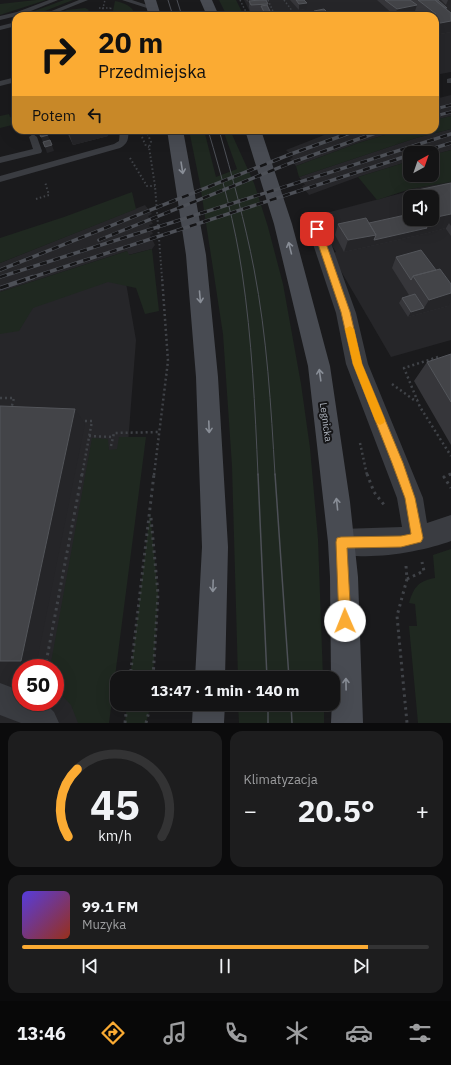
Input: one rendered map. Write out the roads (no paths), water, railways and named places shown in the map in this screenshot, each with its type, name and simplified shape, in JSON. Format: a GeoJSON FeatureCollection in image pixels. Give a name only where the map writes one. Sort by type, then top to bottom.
{"type":"FeatureCollection","features":[{"type":"Feature","properties":{"kind":"main road"},"geometry":{"type":"LineString","coordinates":[[206,1],[211,12]]}},
{"type":"Feature","properties":{"kind":"main road"},"geometry":{"type":"LineString","coordinates":[[176,134],[196,255],[207,377],[215,547],[210,671]]}},
{"type":"Feature","properties":{"kind":"main road","name":"Legnicka"},"geometry":{"type":"LineString","coordinates":[[254,134],[283,224],[319,366],[337,502],[344,577],[347,723]]}},
{"type":"Feature","properties":{"kind":"main road"},"geometry":{"type":"LineString","coordinates":[[208,723],[209,711]]}},
{"type":"Feature","properties":{"kind":"street"},"geometry":{"type":"LineString","coordinates":[[317,229],[346,312],[357,364],[410,498],[417,538]]}},
{"type":"Feature","properties":{"kind":"street"},"geometry":{"type":"LineString","coordinates":[[341,542],[401,542],[451,528]]}},
{"type":"Feature","properties":{"kind":"street"},"geometry":{"type":"LineString","coordinates":[[0,699],[29,709],[43,723]]}},
{"type":"Feature","properties":{"kind":"lane"},"geometry":{"type":"LineString","coordinates":[[24,12],[55,0]]}},
{"type":"Feature","properties":{"kind":"lane"},"geometry":{"type":"LineString","coordinates":[[53,12],[85,0]]}},
{"type":"Feature","properties":{"kind":"lane"},"geometry":{"type":"LineString","coordinates":[[125,0],[152,8]]}},
{"type":"Feature","properties":{"kind":"lane"},"geometry":{"type":"LineString","coordinates":[[0,18],[12,15]]}},
{"type":"Feature","properties":{"kind":"lane"},"geometry":{"type":"LineString","coordinates":[[0,28],[12,25]]}},
{"type":"Feature","properties":{"kind":"lane"},"geometry":{"type":"LineString","coordinates":[[0,84],[12,80]]}},
{"type":"Feature","properties":{"kind":"lane"},"geometry":{"type":"LineString","coordinates":[[2,178],[106,151],[121,144],[125,137],[125,134]]}},
{"type":"Feature","properties":{"kind":"lane"},"geometry":{"type":"LineString","coordinates":[[0,160],[38,151],[33,137]]}},
{"type":"Feature","properties":{"kind":"tram line"},"geometry":{"type":"LineString","coordinates":[[168,0],[172,12]]}},
{"type":"Feature","properties":{"kind":"tram line"},"geometry":{"type":"LineString","coordinates":[[177,0],[181,12]]}},
{"type":"Feature","properties":{"kind":"tram line"},"geometry":{"type":"LineString","coordinates":[[209,134],[228,201],[242,272],[251,348],[258,475]]}},
{"type":"Feature","properties":{"kind":"tram line"},"geometry":{"type":"LineString","coordinates":[[220,134],[242,216],[258,295],[268,372],[275,475]]}},
{"type":"Feature","properties":{"kind":"tram line"},"geometry":{"type":"LineString","coordinates":[[258,474],[267,671]]}},
{"type":"Feature","properties":{"kind":"tram line"},"geometry":{"type":"LineString","coordinates":[[275,474],[289,671]]}},
{"type":"Feature","properties":{"kind":"tram line"},"geometry":{"type":"LineString","coordinates":[[268,711],[268,723]]}},
{"type":"Feature","properties":{"kind":"tram line"},"geometry":{"type":"LineString","coordinates":[[291,711],[292,723]]}},
{"type":"Feature","properties":{"kind":"railway"},"geometry":{"type":"LineString","coordinates":[[439,108],[451,105]]}},
{"type":"Feature","properties":{"kind":"railway"},"geometry":{"type":"LineString","coordinates":[[439,115],[451,112]]}},
{"type":"Feature","properties":{"kind":"railway"},"geometry":{"type":"LineString","coordinates":[[0,270],[291,154],[347,134]]}},
{"type":"Feature","properties":{"kind":"railway"},"geometry":{"type":"LineString","coordinates":[[99,240],[293,162],[373,134]]}},
{"type":"Feature","properties":{"kind":"railway"},"geometry":{"type":"LineString","coordinates":[[0,277],[451,134]]}},
{"type":"Feature","properties":{"kind":"railway"},"geometry":{"type":"LineString","coordinates":[[439,147],[451,143]]}},
{"type":"Feature","properties":{"kind":"railway"},"geometry":{"type":"LineString","coordinates":[[30,278],[403,157]]}},
{"type":"Feature","properties":{"kind":"railway"},"geometry":{"type":"LineString","coordinates":[[0,288],[30,278]]}}]}
